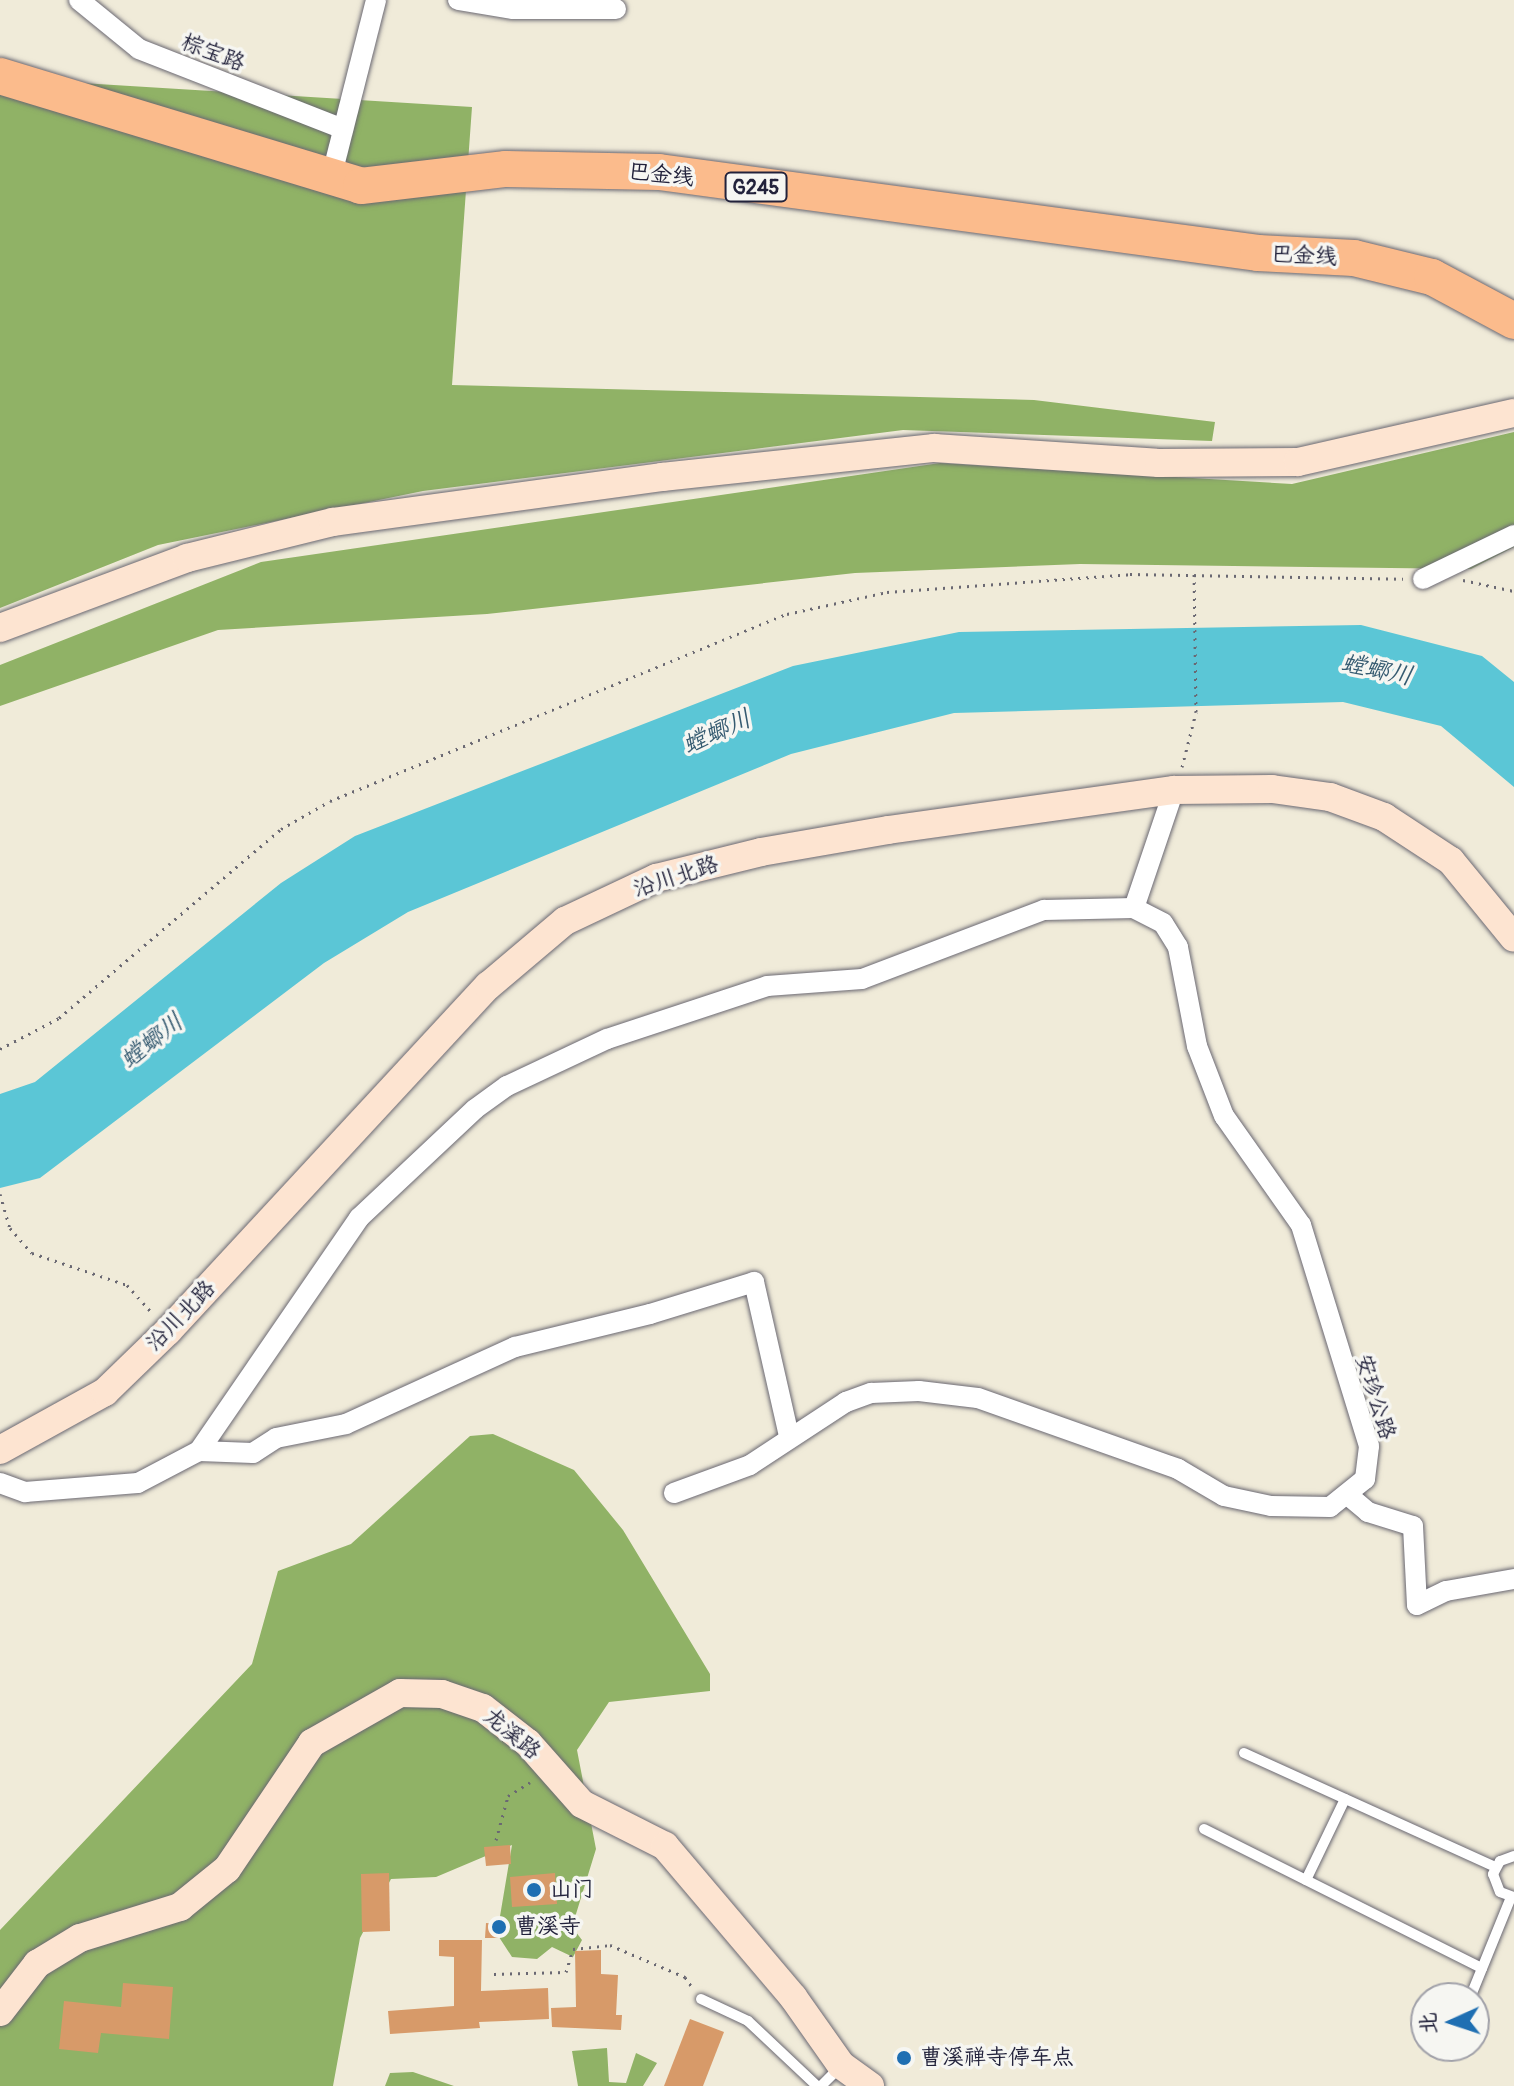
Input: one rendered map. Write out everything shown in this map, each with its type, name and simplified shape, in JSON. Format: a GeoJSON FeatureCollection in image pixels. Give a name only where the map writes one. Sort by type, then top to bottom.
{"type":"FeatureCollection","features":[{"type":"Feature","properties":{"kind":"highway","name":"巴金线"},"geometry":{"type":"LineString","coordinates":[[0,76],[147,117],[361,186],[506,169],[659,172],[1210,247],[1354,258],[1432,277],[1514,321]]}},
{"type":"Feature","properties":{"kind":"main road"},"geometry":{"type":"LineString","coordinates":[[0,628],[187,558],[333,522],[662,477],[934,448],[1159,463],[1298,462],[1514,413]]}},
{"type":"Feature","properties":{"kind":"main road","name":"沿川北路"},"geometry":{"type":"LineString","coordinates":[[0,1450],[105,1392],[168,1331],[488,986],[565,921],[656,878],[761,852],[1174,790],[1272,789],[1330,797],[1384,817],[1451,861],[1514,938]]}},
{"type":"Feature","properties":{"kind":"main road","name":"龙溪路"},"geometry":{"type":"LineString","coordinates":[[0,2012],[37,1964],[80,1938],[180,1907],[215,1879],[312,1743],[400,1693],[442,1694],[483,1708],[546,1764],[582,1804],[665,1846],[793,1997],[841,2065],[870,2086]]}},
{"type":"Feature","properties":{"kind":"street","name":"棕宝路"},"geometry":{"type":"LineString","coordinates":[[79,0],[139,49],[343,129]]}},
{"type":"Feature","properties":{"kind":"street"},"geometry":{"type":"LineString","coordinates":[[331,178],[376,0]]}},
{"type":"Feature","properties":{"kind":"street"},"geometry":{"type":"LineString","coordinates":[[458,0],[513,9],[616,9]]}},
{"type":"Feature","properties":{"kind":"street"},"geometry":{"type":"LineString","coordinates":[[1423,579],[1514,535]]}},
{"type":"Feature","properties":{"kind":"street"},"geometry":{"type":"LineString","coordinates":[[0,1483],[25,1492],[138,1483],[199,1451],[359,1218],[475,1109],[507,1086],[607,1039],[767,986],[862,979],[1044,910],[1134,908],[1174,790]]}},
{"type":"Feature","properties":{"kind":"street","name":"安珍公路"},"geometry":{"type":"LineString","coordinates":[[1134,908],[1163,923],[1178,947],[1197,1046],[1224,1116],[1301,1225],[1369,1446],[1365,1479],[1349,1496]]}},
{"type":"Feature","properties":{"kind":"street"},"geometry":{"type":"LineString","coordinates":[[199,1451],[253,1453],[276,1438],[346,1424],[515,1347],[650,1314],[754,1282],[789,1436]]}},
{"type":"Feature","properties":{"kind":"street"},"geometry":{"type":"LineString","coordinates":[[674,1493],[750,1465],[789,1436],[846,1402],[871,1393],[919,1391],[978,1398],[1178,1469],[1224,1496],[1271,1506],[1330,1507],[1349,1496],[1368,1512],[1413,1526],[1417,1605],[1446,1591],[1514,1579]]}},
{"type":"Feature","properties":{"kind":"lane"},"geometry":{"type":"LineString","coordinates":[[1244,1753],[1495,1867]]}},
{"type":"Feature","properties":{"kind":"lane"},"geometry":{"type":"LineString","coordinates":[[1306,1880],[1345,1799]]}},
{"type":"Feature","properties":{"kind":"lane"},"geometry":{"type":"LineString","coordinates":[[1204,1829],[1482,1968]]}},
{"type":"Feature","properties":{"kind":"lane"},"geometry":{"type":"LineString","coordinates":[[1495,1867],[1513,1853]]}},
{"type":"Feature","properties":{"kind":"lane"},"geometry":{"type":"LineString","coordinates":[[1476,1982],[1513,1897],[1496,1886],[1495,1867]]}},
{"type":"Feature","properties":{"kind":"lane"},"geometry":{"type":"LineString","coordinates":[[701,1999],[748,2021],[819,2086],[841,2065]]}},
{"type":"Feature","properties":{"kind":"path"},"geometry":{"type":"LineString","coordinates":[[1174,790],[1192,742],[1196,712],[1194,574]]}},
{"type":"Feature","properties":{"kind":"path"},"geometry":{"type":"LineString","coordinates":[[0,1049],[59,1018],[281,829],[330,801],[787,614],[887,592],[1194,574],[1423,579],[1498,584],[1514,591]]}},
{"type":"Feature","properties":{"kind":"path"},"geometry":{"type":"LineString","coordinates":[[0,1194],[10,1228],[32,1253],[127,1285],[168,1331]]}},
{"type":"Feature","properties":{"kind":"path"},"geometry":{"type":"LineString","coordinates":[[496,1840],[508,1796],[546,1764]]}},
{"type":"Feature","properties":{"kind":"path"},"geometry":{"type":"LineString","coordinates":[[494,1974],[566,1972],[573,1949],[586,1944],[610,1945],[685,1977],[701,1999]]}},
{"type":"Feature","properties":{"kind":"green space"},"geometry":{"type":"Polygon","coordinates":[[[0,78],[472,107],[452,385],[1034,400],[1215,422],[1212,441],[903,430],[423,491],[158,545],[0,608],[0,78]]]}},
{"type":"Feature","properties":{"kind":"green space"},"geometry":{"type":"Polygon","coordinates":[[[1514,432],[1514,547],[1471,569],[1080,564],[855,573],[487,614],[218,630],[0,706],[0,665],[261,562],[940,463],[1292,484],[1514,432]]]}},
{"type":"Feature","properties":{"kind":"green space"},"geometry":{"type":"Polygon","coordinates":[[[493,1434],[574,1470],[623,1530],[710,1674],[710,1691],[609,1702],[577,1750],[596,1849],[572,1927],[582,1940],[573,1957],[552,1947],[537,1959],[512,1957],[497,1934],[512,1845],[436,1877],[391,1879],[360,1938],[333,2086],[0,2086],[0,1930],[252,1664],[278,1571],[351,1544],[470,1436],[493,1434]]]}},
{"type":"Feature","properties":{"kind":"green space"},"geometry":{"type":"Polygon","coordinates":[[[607,2048],[609,2082],[626,2083],[636,2053],[657,2063],[643,2086],[578,2086],[572,2051],[607,2048]]]}},
{"type":"Feature","properties":{"kind":"green space"},"geometry":{"type":"Polygon","coordinates":[[[413,2072],[454,2086],[385,2086],[390,2073],[413,2072]]]}},
{"type":"Feature","properties":{"kind":"water","name":"螳螂川"},"geometry":{"type":"Polygon","coordinates":[[[1361,625],[1482,656],[1514,682],[1514,787],[1441,726],[1343,702],[954,713],[791,754],[408,912],[324,963],[40,1178],[0,1188],[0,1094],[35,1082],[281,883],[355,836],[793,666],[959,632],[1361,625]]]}},
{"type":"Feature","properties":{"kind":"building"},"geometry":{"type":"Polygon","coordinates":[[[510,1845],[511,1864],[486,1866],[484,1847],[510,1845]]]}},
{"type":"Feature","properties":{"kind":"building"},"geometry":{"type":"Polygon","coordinates":[[[389,1873],[390,1931],[362,1932],[361,1874],[389,1873]]]}},
{"type":"Feature","properties":{"kind":"building","name":"山门"},"geometry":{"type":"Polygon","coordinates":[[[555,1873],[557,1904],[512,1907],[510,1877],[555,1873]]]}},
{"type":"Feature","properties":{"kind":"building"},"geometry":{"type":"Polygon","coordinates":[[[486,1923],[501,1924],[500,1938],[485,1938],[486,1923]]]}},
{"type":"Feature","properties":{"kind":"building"},"geometry":{"type":"Polygon","coordinates":[[[439,1940],[482,1940],[481,1991],[548,1988],[549,2019],[479,2022],[480,2028],[390,2034],[388,2011],[454,2006],[454,1957],[439,1956],[439,1940]]]}},
{"type":"Feature","properties":{"kind":"building"},"geometry":{"type":"Polygon","coordinates":[[[601,1950],[601,1974],[618,1975],[616,2015],[622,2015],[621,2030],[552,2027],[551,2008],[576,2007],[575,1951],[601,1950]]]}},
{"type":"Feature","properties":{"kind":"building"},"geometry":{"type":"Polygon","coordinates":[[[123,1983],[173,1987],[169,2039],[101,2033],[98,2053],[59,2049],[64,2001],[121,2007],[123,1983]]]}},
{"type":"Feature","properties":{"kind":"building"},"geometry":{"type":"Polygon","coordinates":[[[690,2019],[724,2032],[703,2086],[664,2086],[690,2019]]]}},
{"type":"Feature","properties":{"kind":"place","name":"山门"},"geometry":{"type":"Point","coordinates":[534,1890]}},
{"type":"Feature","properties":{"kind":"place","name":"曹溪寺"},"geometry":{"type":"Point","coordinates":[499,1927]}},
{"type":"Feature","properties":{"kind":"place","name":"曹溪禅寺停车点"},"geometry":{"type":"Point","coordinates":[904,2058]}}]}
